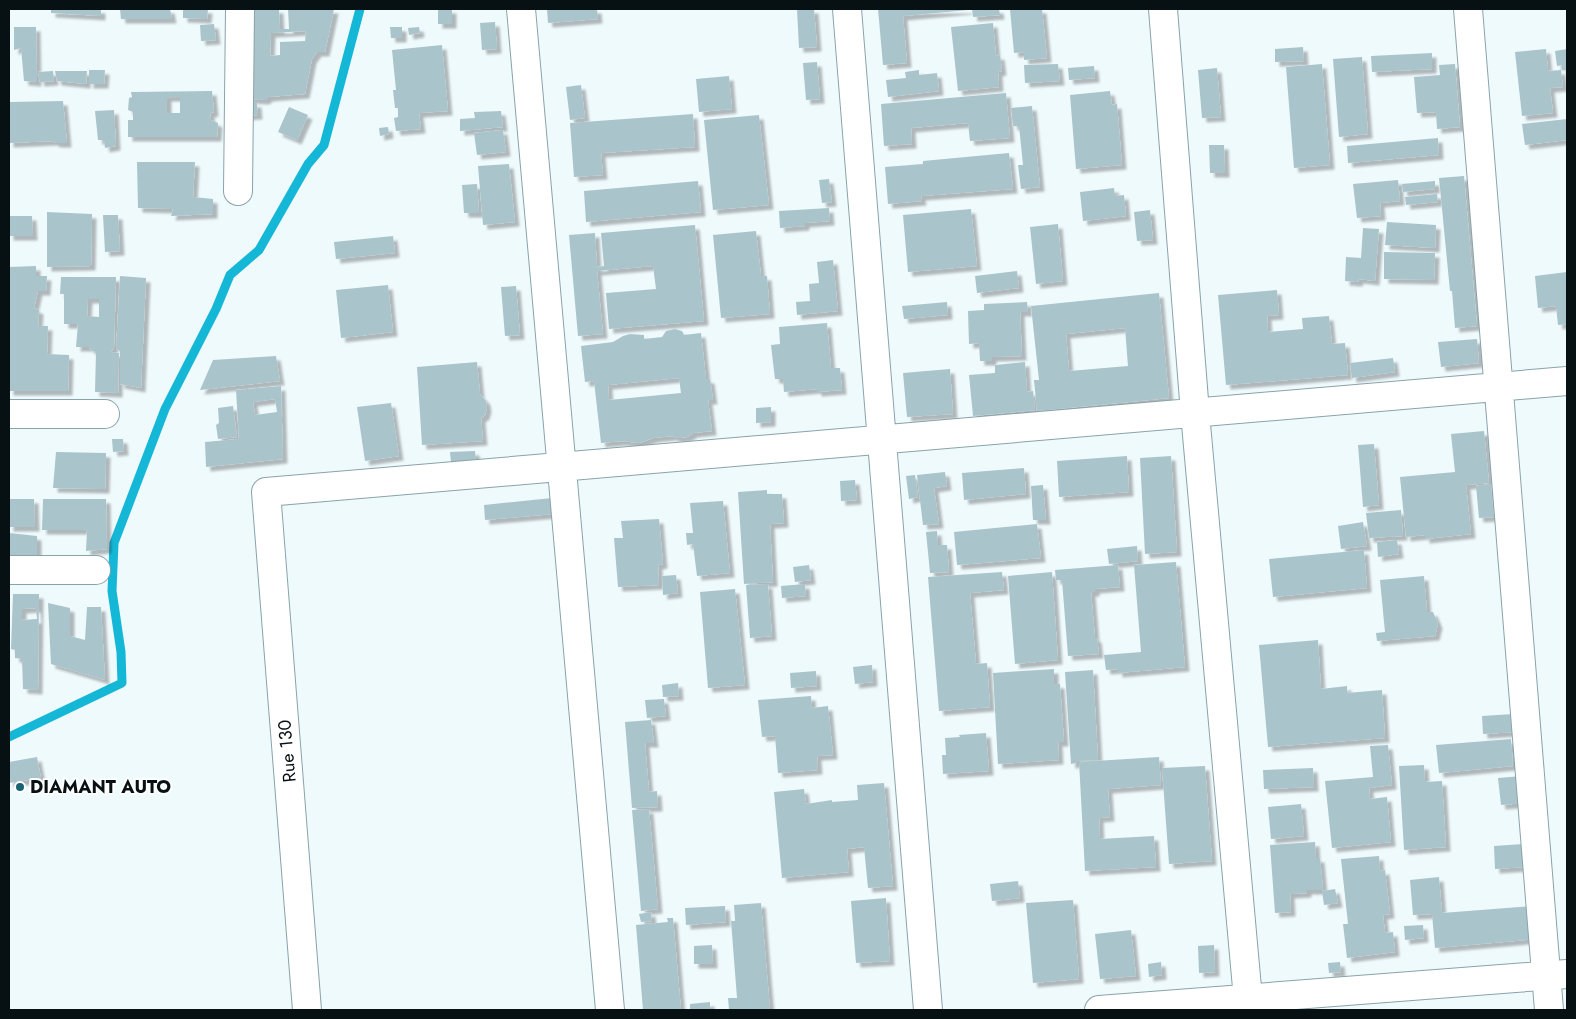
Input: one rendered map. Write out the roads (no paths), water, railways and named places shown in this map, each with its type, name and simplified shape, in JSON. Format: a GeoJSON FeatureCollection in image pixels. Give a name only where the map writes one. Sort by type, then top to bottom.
{"type":"FeatureCollection","features":[{"type":"Feature","properties":{"kind":"street"},"geometry":{"type":"LineString","coordinates":[[238,191],[240,9]]}},
{"type":"Feature","properties":{"kind":"street"},"geometry":{"type":"LineString","coordinates":[[520,9],[610,1010]]}},
{"type":"Feature","properties":{"kind":"street"},"geometry":{"type":"LineString","coordinates":[[847,9],[928,1010]]}},
{"type":"Feature","properties":{"kind":"street"},"geometry":{"type":"LineString","coordinates":[[1164,9],[1195,413],[1248,1004]]}},
{"type":"Feature","properties":{"kind":"street"},"geometry":{"type":"LineString","coordinates":[[1468,9],[1498,387],[1557,975],[1549,1010]]}},
{"type":"Feature","properties":{"kind":"street"},"geometry":{"type":"LineString","coordinates":[[561,466],[1567,381]]}},
{"type":"Feature","properties":{"kind":"street"},"geometry":{"type":"LineString","coordinates":[[9,414],[105,414]]}},
{"type":"Feature","properties":{"kind":"street","name":"Rue 130"},"geometry":{"type":"LineString","coordinates":[[307,1010],[266,492],[561,466]]}},
{"type":"Feature","properties":{"kind":"street"},"geometry":{"type":"LineString","coordinates":[[9,570],[96,570]]}},
{"type":"Feature","properties":{"kind":"street"},"geometry":{"type":"LineString","coordinates":[[1099,1010],[1248,1004],[1557,975]]}},
{"type":"Feature","properties":{"kind":"waterway"},"geometry":{"type":"LineString","coordinates":[[9,737],[122,683],[121,652],[112,591],[114,543],[165,409],[216,309],[230,275],[259,250],[308,164],[324,145],[360,9]]}},
{"type":"Feature","properties":{"kind":"place","name":"DIAMANT AUTO"},"geometry":{"type":"Point","coordinates":[20,787]}}]}
